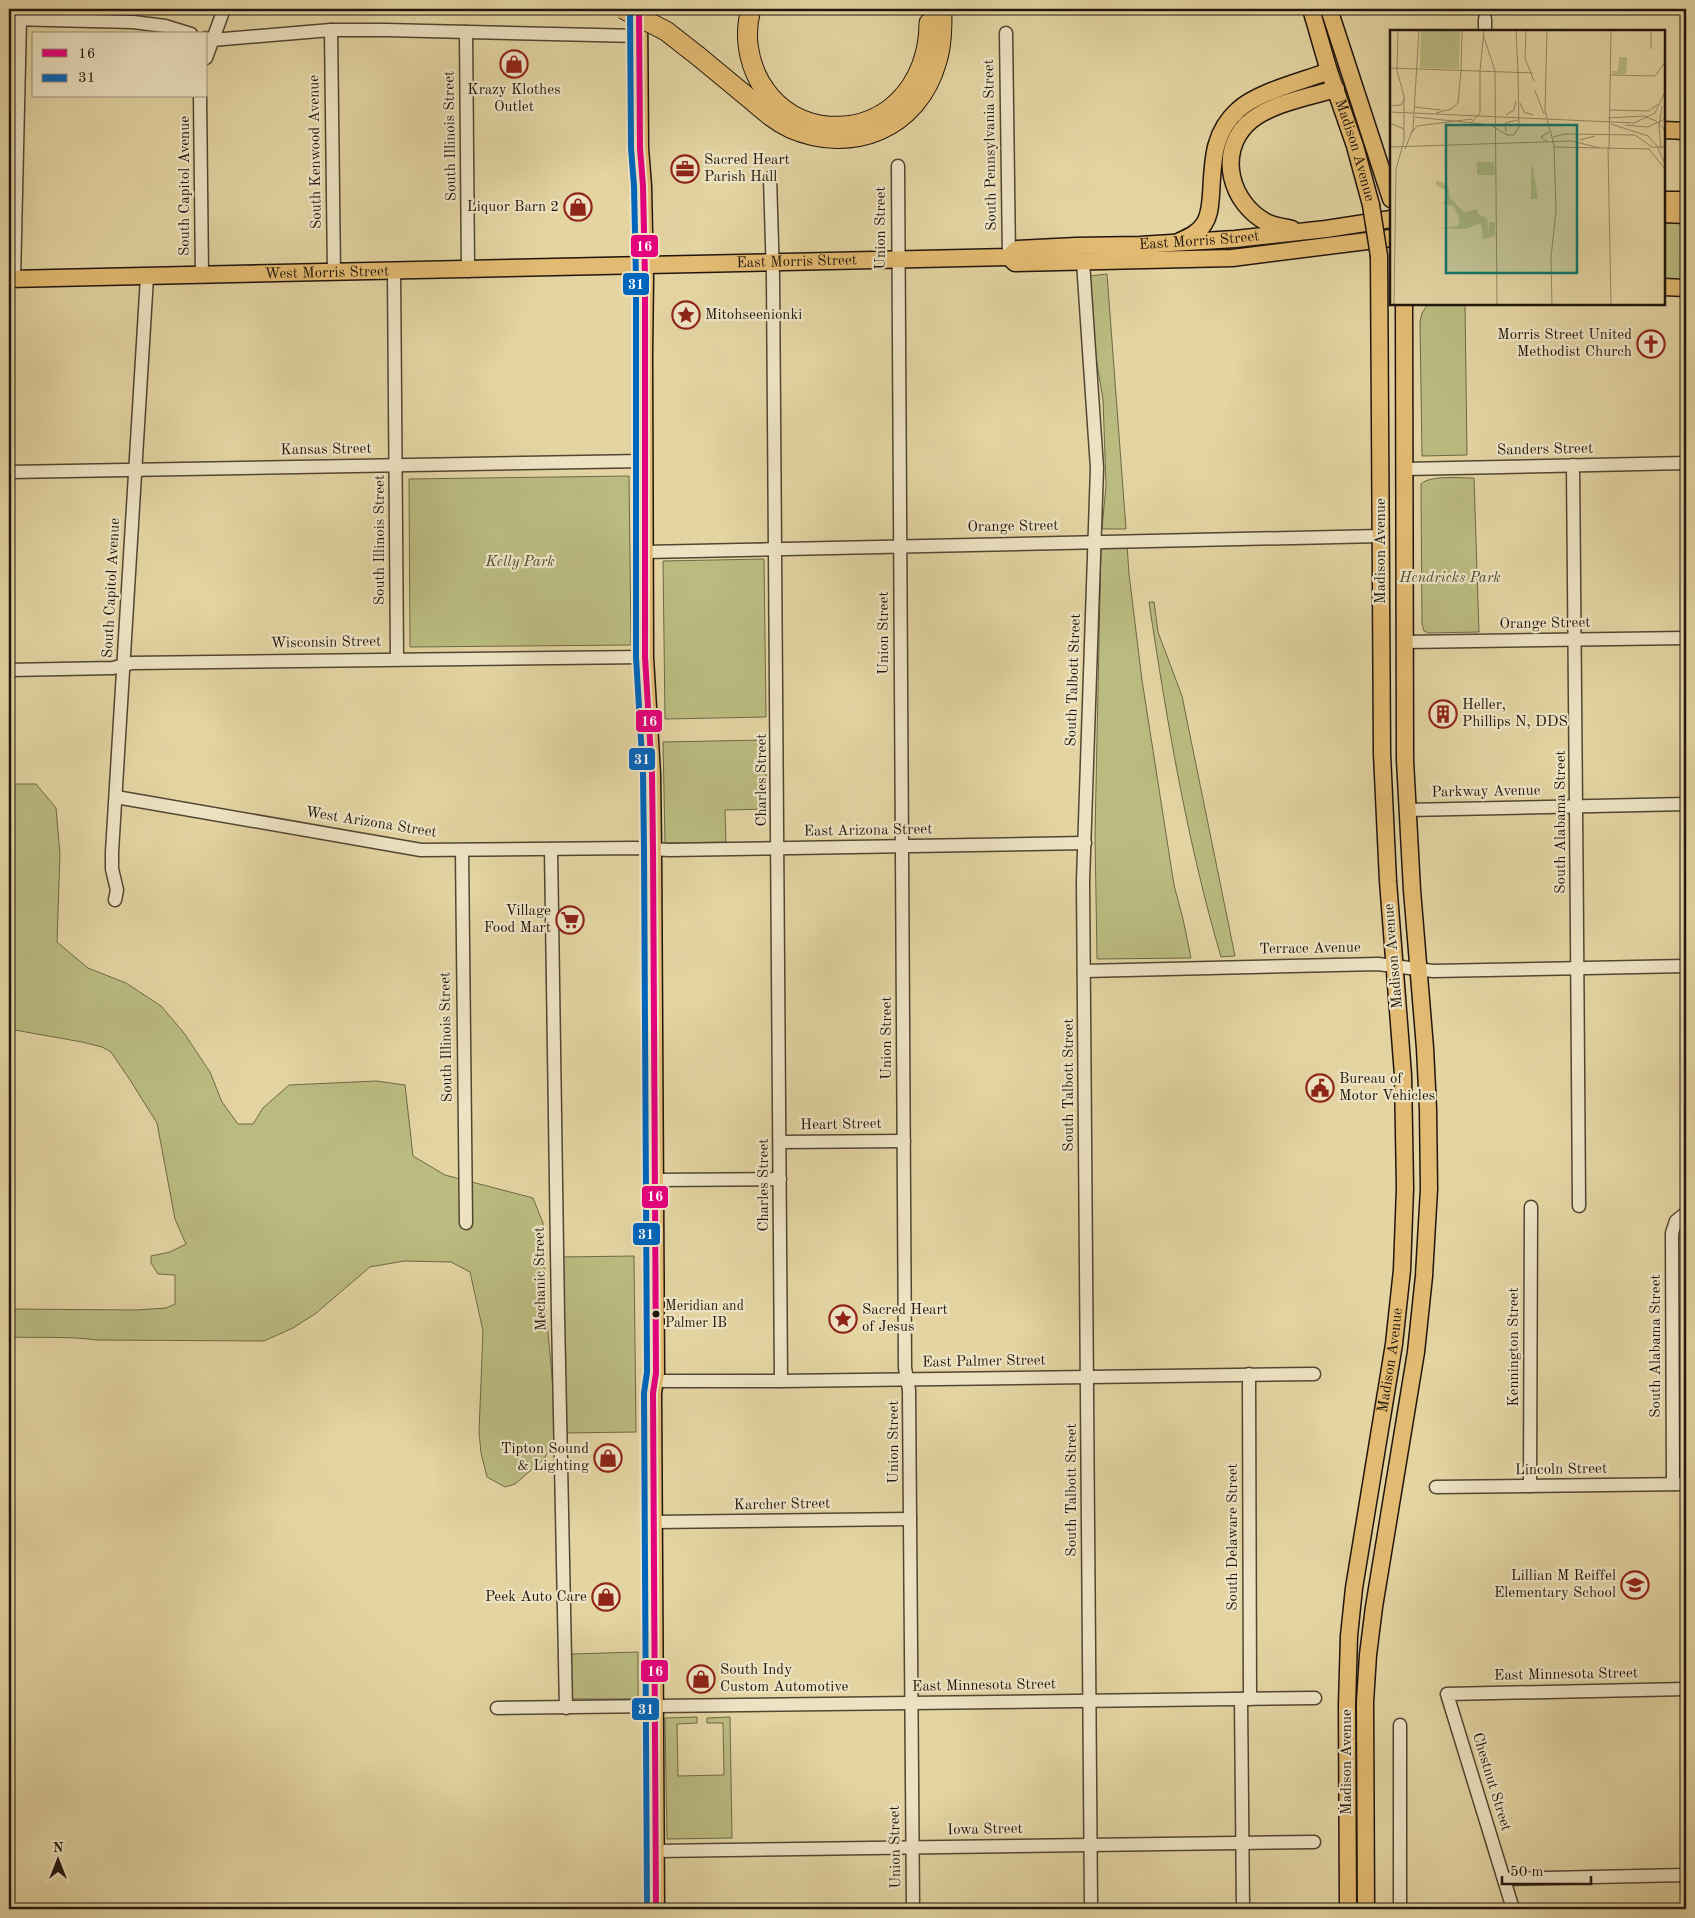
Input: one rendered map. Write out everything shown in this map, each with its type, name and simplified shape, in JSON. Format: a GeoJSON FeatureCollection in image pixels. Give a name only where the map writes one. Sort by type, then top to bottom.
{"type":"FeatureCollection","features":[{"type":"Feature","properties":{"kind":"highway"},"geometry":{"type":"LineString","coordinates":[[623,9],[666,31],[770,116],[784,125],[809,136],[831,140],[868,136],[893,123],[910,109],[923,92],[933,73],[940,53],[942,9]]}},
{"type":"Feature","properties":{"kind":"highway"},"geometry":{"type":"LineString","coordinates":[[751,9],[747,33],[749,56],[756,76],[771,97],[784,109],[798,117],[818,124],[846,126],[880,115],[909,91],[918,76],[925,55],[929,33],[929,9]]}},
{"type":"Feature","properties":{"kind":"main road"},"geometry":{"type":"LineString","coordinates":[[639,9],[640,148],[645,265],[645,657],[652,774],[653,849],[655,1381],[653,1393],[653,1522],[656,1909]]}},
{"type":"Feature","properties":{"kind":"main road","name":"Madison Avenue"},"geometry":{"type":"LineString","coordinates":[[1311,9],[1329,71],[1360,161],[1371,205],[1379,256],[1382,764],[1388,880],[1401,1044],[1405,1150],[1402,1270],[1394,1344],[1354,1588],[1349,1636],[1347,1705],[1348,1909]]}},
{"type":"Feature","properties":{"kind":"main road","name":"Madison Avenue"},"geometry":{"type":"LineString","coordinates":[[1329,9],[1386,163],[1390,192]]}},
{"type":"Feature","properties":{"kind":"main road"},"geometry":{"type":"LineString","coordinates":[[1175,243],[1192,236],[1205,223],[1210,210],[1216,143],[1225,124],[1252,100],[1329,71]]}},
{"type":"Feature","properties":{"kind":"main road"},"geometry":{"type":"LineString","coordinates":[[1319,230],[1278,226],[1268,223],[1254,214],[1243,201],[1235,187],[1231,177],[1231,159],[1240,133],[1262,113],[1299,99],[1336,89]]}},
{"type":"Feature","properties":{"kind":"main road"},"geometry":{"type":"LineString","coordinates":[[1665,130],[1686,131]]}},
{"type":"Feature","properties":{"kind":"main road"},"geometry":{"type":"LineString","coordinates":[[1665,200],[1686,200]]}},
{"type":"Feature","properties":{"kind":"main road"},"geometry":{"type":"LineString","coordinates":[[1665,214],[1686,215]]}},
{"type":"Feature","properties":{"kind":"main road","name":"East Morris Street"},"geometry":{"type":"LineString","coordinates":[[645,265],[1009,256],[1017,249],[1175,243],[1319,230],[1390,219]]}},
{"type":"Feature","properties":{"kind":"main road","name":"East Morris Street"},"geometry":{"type":"LineString","coordinates":[[1009,256],[1015,263],[1232,258],[1390,238]]}},
{"type":"Feature","properties":{"kind":"main road","name":"West Morris Street"},"geometry":{"type":"LineString","coordinates":[[12,279],[468,271],[645,265]]}},
{"type":"Feature","properties":{"kind":"main road"},"geometry":{"type":"LineString","coordinates":[[1665,287],[1686,288]]}},
{"type":"Feature","properties":{"kind":"main road","name":"Madison Avenue"},"geometry":{"type":"LineString","coordinates":[[1366,1909],[1365,1702],[1368,1654],[1416,1352],[1429,1189],[1428,1109],[1407,810],[1404,305]]}},
{"type":"Feature","properties":{"kind":"street"},"geometry":{"type":"LineString","coordinates":[[209,39],[224,9]]}},
{"type":"Feature","properties":{"kind":"street"},"geometry":{"type":"LineString","coordinates":[[12,279],[14,19],[133,22],[165,26],[184,32]]}},
{"type":"Feature","properties":{"kind":"street"},"geometry":{"type":"LineString","coordinates":[[209,39],[332,30],[639,36]]}},
{"type":"Feature","properties":{"kind":"street","name":"South Kenwood Avenue"},"geometry":{"type":"LineString","coordinates":[[332,30],[334,273]]}},
{"type":"Feature","properties":{"kind":"street","name":"South Illinois Street"},"geometry":{"type":"LineString","coordinates":[[466,32],[468,271]]}},
{"type":"Feature","properties":{"kind":"street","name":"South Pennsylvania Street"},"geometry":{"type":"LineString","coordinates":[[1006,33],[1009,256]]}},
{"type":"Feature","properties":{"kind":"street","name":"South Capitol Avenue"},"geometry":{"type":"LineString","coordinates":[[200,98],[202,276]]}},
{"type":"Feature","properties":{"kind":"street","name":"Union Street"},"geometry":{"type":"LineString","coordinates":[[898,166],[897,259],[905,1368],[909,1390],[913,1909]]}},
{"type":"Feature","properties":{"kind":"street","name":"Charles Street"},"geometry":{"type":"LineString","coordinates":[[770,178],[776,549],[781,1382]]}},
{"type":"Feature","properties":{"kind":"street","name":"South Talbott Street"},"geometry":{"type":"LineString","coordinates":[[1083,262],[1097,468],[1085,843],[1084,971],[1091,1909]]}},
{"type":"Feature","properties":{"kind":"street","name":"South Illinois Street"},"geometry":{"type":"LineString","coordinates":[[394,272],[396,659]]}},
{"type":"Feature","properties":{"kind":"street","name":"South Capitol Avenue"},"geometry":{"type":"LineString","coordinates":[[115,900],[117,890],[112,860],[147,277]]}},
{"type":"Feature","properties":{"kind":"street","name":"Kansas Street"},"geometry":{"type":"LineString","coordinates":[[9,472],[644,461]]}},
{"type":"Feature","properties":{"kind":"street","name":"Sanders Street"},"geometry":{"type":"LineString","coordinates":[[1405,469],[1686,463]]}},
{"type":"Feature","properties":{"kind":"street","name":"South Alabama Street"},"geometry":{"type":"LineString","coordinates":[[1573,465],[1577,806],[1576,969]]}},
{"type":"Feature","properties":{"kind":"street","name":"Orange Street"},"geometry":{"type":"LineString","coordinates":[[645,552],[1381,536]]}},
{"type":"Feature","properties":{"kind":"street","name":"Orange Street"},"geometry":{"type":"LineString","coordinates":[[1405,642],[1686,638]]}},
{"type":"Feature","properties":{"kind":"street","name":"Wisconsin Street"},"geometry":{"type":"LineString","coordinates":[[9,670],[113,668],[124,664],[645,657]]}},
{"type":"Feature","properties":{"kind":"street","name":"West Arizona Street"},"geometry":{"type":"LineString","coordinates":[[116,797],[422,850],[653,849]]}},
{"type":"Feature","properties":{"kind":"street","name":"Parkway Avenue"},"geometry":{"type":"LineString","coordinates":[[1407,810],[1686,804]]}},
{"type":"Feature","properties":{"kind":"street","name":"East Arizona Street"},"geometry":{"type":"LineString","coordinates":[[653,849],[778,849],[1085,843]]}},
{"type":"Feature","properties":{"kind":"street","name":"Mechanic Street"},"geometry":{"type":"LineString","coordinates":[[551,849],[566,1708]]}},
{"type":"Feature","properties":{"kind":"street","name":"South Illinois Street"},"geometry":{"type":"LineString","coordinates":[[462,851],[466,1223]]}},
{"type":"Feature","properties":{"kind":"street","name":"Terrace Avenue"},"geometry":{"type":"LineString","coordinates":[[1084,971],[1378,964],[1418,970],[1686,966]]}},
{"type":"Feature","properties":{"kind":"street"},"geometry":{"type":"LineString","coordinates":[[1576,969],[1579,1206]]}},
{"type":"Feature","properties":{"kind":"street","name":"Heart Street"},"geometry":{"type":"LineString","coordinates":[[780,1142],[904,1140]]}},
{"type":"Feature","properties":{"kind":"street"},"geometry":{"type":"LineString","coordinates":[[654,1180],[780,1179]]}},
{"type":"Feature","properties":{"kind":"street","name":"Kennington Street"},"geometry":{"type":"LineString","coordinates":[[1530,1486],[1531,1207]]}},
{"type":"Feature","properties":{"kind":"street","name":"South Alabama Street"},"geometry":{"type":"LineString","coordinates":[[1673,1484],[1672,1234],[1676,1221],[1686,1213]]}},
{"type":"Feature","properties":{"kind":"street","name":"South Delaware Street"},"geometry":{"type":"LineString","coordinates":[[1243,1909],[1242,1842],[1246,1699],[1249,1374]]}},
{"type":"Feature","properties":{"kind":"street","name":"East Palmer Street"},"geometry":{"type":"LineString","coordinates":[[655,1381],[781,1382],[1314,1374]]}},
{"type":"Feature","properties":{"kind":"street","name":"Lincoln Street"},"geometry":{"type":"LineString","coordinates":[[1436,1487],[1686,1484]]}},
{"type":"Feature","properties":{"kind":"street","name":"Karcher Street"},"geometry":{"type":"LineString","coordinates":[[653,1522],[910,1519]]}},
{"type":"Feature","properties":{"kind":"street","name":"East Minnesota Street"},"geometry":{"type":"LineString","coordinates":[[1447,1694],[1686,1689]]}},
{"type":"Feature","properties":{"kind":"street","name":"Chestnut Street"},"geometry":{"type":"LineString","coordinates":[[1447,1694],[1514,1909]]}},
{"type":"Feature","properties":{"kind":"street","name":"East Minnesota Street"},"geometry":{"type":"LineString","coordinates":[[497,1708],[654,1708],[1315,1698]]}},
{"type":"Feature","properties":{"kind":"street"},"geometry":{"type":"LineString","coordinates":[[1400,1725],[1400,1909]]}},
{"type":"Feature","properties":{"kind":"street","name":"Iowa Street"},"geometry":{"type":"LineString","coordinates":[[656,1851],[1314,1842]]}},
{"type":"Feature","properties":{"kind":"street"},"geometry":{"type":"LineString","coordinates":[[1504,1879],[1686,1875]]}},
{"type":"Feature","properties":{"kind":"green space"},"geometry":{"type":"Polygon","coordinates":[[[1665,223],[1686,223],[1686,280],[1665,280],[1665,223]]]}},
{"type":"Feature","properties":{"kind":"green space"},"geometry":{"type":"Polygon","coordinates":[[[1107,274],[1126,529],[1102,529],[1106,485],[1103,399],[1095,352],[1090,276],[1107,274]]]}},
{"type":"Feature","properties":{"kind":"green space"},"geometry":{"type":"Polygon","coordinates":[[[1427,305],[1465,305],[1467,455],[1422,456],[1420,322],[1422,313],[1427,305]]]}},
{"type":"Feature","properties":{"kind":"green space","name":"Kelly Park"},"geometry":{"type":"Polygon","coordinates":[[[629,476],[631,645],[410,647],[409,479],[629,476]]]}},
{"type":"Feature","properties":{"kind":"green space","name":"Hendricks Park"},"geometry":{"type":"Polygon","coordinates":[[[1438,478],[1474,478],[1479,632],[1428,633],[1424,631],[1422,624],[1421,484],[1438,478]]]}},
{"type":"Feature","properties":{"kind":"green space"},"geometry":{"type":"Polygon","coordinates":[[[1127,545],[1142,680],[1174,885],[1191,958],[1097,959],[1095,834],[1101,546],[1127,545]]]}},
{"type":"Feature","properties":{"kind":"green space"},"geometry":{"type":"Polygon","coordinates":[[[764,559],[766,717],[665,719],[663,561],[764,559]]]}},
{"type":"Feature","properties":{"kind":"green space"},"geometry":{"type":"Polygon","coordinates":[[[1149,602],[1154,602],[1158,632],[1182,696],[1235,956],[1221,957],[1198,869],[1179,781],[1149,602]]]}},
{"type":"Feature","properties":{"kind":"green space"},"geometry":{"type":"Polygon","coordinates":[[[765,740],[767,809],[725,810],[726,842],[665,843],[663,742],[765,740]]]}},
{"type":"Feature","properties":{"kind":"green space"},"geometry":{"type":"Polygon","coordinates":[[[9,784],[36,784],[56,808],[60,854],[57,942],[88,968],[126,983],[161,1006],[184,1033],[210,1072],[222,1102],[238,1124],[253,1124],[263,1108],[289,1085],[376,1081],[405,1085],[413,1156],[445,1175],[533,1198],[543,1223],[545,1300],[553,1387],[554,1441],[544,1459],[515,1484],[505,1487],[487,1477],[481,1453],[479,1432],[483,1331],[470,1272],[451,1262],[404,1261],[370,1267],[315,1314],[293,1328],[264,1341],[97,1340],[9,1337],[9,1309],[136,1310],[166,1308],[175,1304],[175,1275],[158,1274],[151,1263],[151,1256],[170,1252],[186,1244],[175,1219],[157,1123],[111,1052],[102,1047],[82,1042],[9,1029],[9,784]]]}},
{"type":"Feature","properties":{"kind":"green space"},"geometry":{"type":"Polygon","coordinates":[[[634,1256],[636,1432],[564,1433],[561,1257],[634,1256]]]}},
{"type":"Feature","properties":{"kind":"green space"},"geometry":{"type":"Polygon","coordinates":[[[638,1652],[638,1699],[568,1699],[572,1654],[638,1652]]]}},
{"type":"Feature","properties":{"kind":"green space"},"geometry":{"type":"Polygon","coordinates":[[[697,1717],[697,1723],[677,1724],[678,1776],[724,1775],[723,1723],[707,1723],[707,1718],[730,1717],[732,1838],[667,1839],[665,1718],[697,1717]]]}},
{"type":"Feature","properties":{"kind":"transit line","name":"31"},"geometry":{"type":"LineString","coordinates":[[630,9],[631,148],[634,186],[636,279],[636,657],[643,774],[644,849],[647,1372],[644,1393],[647,1909]]}},
{"type":"Feature","properties":{"kind":"transit line","name":"16"},"geometry":{"type":"LineString","coordinates":[[639,9],[640,148],[643,186],[645,279],[645,657],[652,774],[653,849],[656,1373],[653,1393],[656,1909]]}},
{"type":"Feature","properties":{"kind":"place","name":"Krazy Klothes Outlet"},"geometry":{"type":"Point","coordinates":[514,64]}},
{"type":"Feature","properties":{"kind":"place","name":"Sacred Heart Parish Hall"},"geometry":{"type":"Point","coordinates":[685,169]}},
{"type":"Feature","properties":{"kind":"place","name":"Liquor Barn 2"},"geometry":{"type":"Point","coordinates":[578,207]}},
{"type":"Feature","properties":{"kind":"place","name":"Mitohseenionki"},"geometry":{"type":"Point","coordinates":[686,315]}},
{"type":"Feature","properties":{"kind":"place","name":"Morris Street United Methodist Church"},"geometry":{"type":"Point","coordinates":[1651,344]}},
{"type":"Feature","properties":{"kind":"place","name":"Heller, Phillips N, DDS"},"geometry":{"type":"Point","coordinates":[1443,714]}},
{"type":"Feature","properties":{"kind":"place","name":"Village Food Mart"},"geometry":{"type":"Point","coordinates":[570,920]}},
{"type":"Feature","properties":{"kind":"place","name":"Bureau of Motor Vehicles"},"geometry":{"type":"Point","coordinates":[1320,1088]}},
{"type":"Feature","properties":{"kind":"place","name":"Meridian and Palmer IB"},"geometry":{"type":"Point","coordinates":[656,1314]}},
{"type":"Feature","properties":{"kind":"place","name":"Sacred Heart of Jesus"},"geometry":{"type":"Point","coordinates":[843,1319]}},
{"type":"Feature","properties":{"kind":"place","name":"Tipton Sound & Lighting"},"geometry":{"type":"Point","coordinates":[608,1458]}},
{"type":"Feature","properties":{"kind":"place","name":"Lillian M Reiffel Elementary School"},"geometry":{"type":"Point","coordinates":[1635,1585]}},
{"type":"Feature","properties":{"kind":"place","name":"Peek Auto Care"},"geometry":{"type":"Point","coordinates":[606,1597]}},
{"type":"Feature","properties":{"kind":"place","name":"South Indy Custom Automotive"},"geometry":{"type":"Point","coordinates":[701,1679]}}]}
